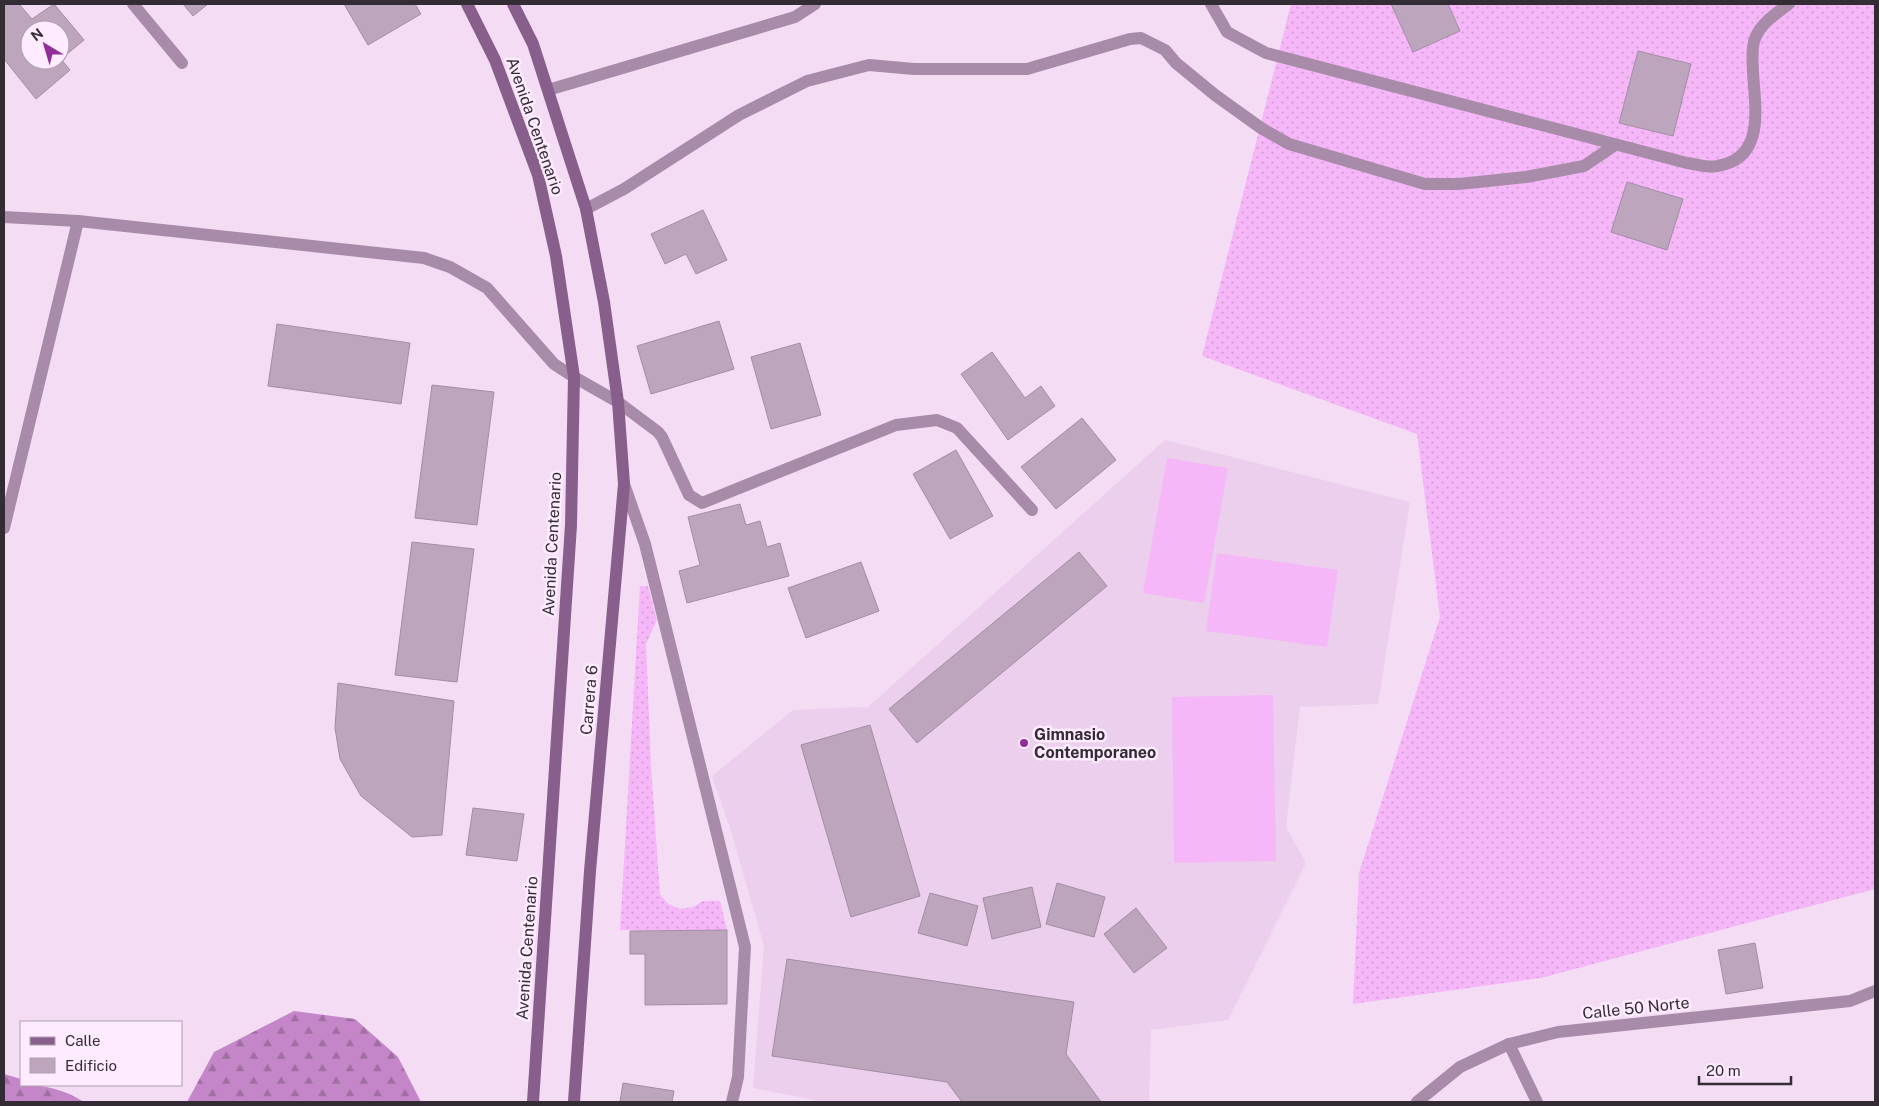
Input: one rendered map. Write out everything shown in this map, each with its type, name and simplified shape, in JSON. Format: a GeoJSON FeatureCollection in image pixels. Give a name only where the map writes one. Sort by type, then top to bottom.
{"type":"FeatureCollection","features":[{"type":"Feature","properties":{"kind":"main road","name":"Avenida Centenario"},"geometry":{"type":"LineString","coordinates":[[466,4],[495,60],[538,174],[556,256],[574,378],[572,525],[533,1102]]}},
{"type":"Feature","properties":{"kind":"main road","name":"Carrera 6"},"geometry":{"type":"LineString","coordinates":[[513,4],[533,44],[586,209],[604,302],[618,402],[624,484],[590,871],[574,1102]]}},
{"type":"Feature","properties":{"kind":"street"},"geometry":{"type":"LineString","coordinates":[[133,4],[182,63]]}},
{"type":"Feature","properties":{"kind":"street"},"geometry":{"type":"LineString","coordinates":[[548,90],[796,18],[815,4]]}},
{"type":"Feature","properties":{"kind":"street"},"geometry":{"type":"LineString","coordinates":[[1212,4],[1227,32],[1266,53],[1615,145],[1694,164],[1717,166],[1738,159],[1750,143],[1757,121],[1753,46],[1764,22],[1789,4]]}},
{"type":"Feature","properties":{"kind":"street"},"geometry":{"type":"LineString","coordinates":[[586,209],[624,189],[738,115],[807,81],[869,65],[914,69],[1027,69],[1130,39],[1141,38],[1164,50],[1176,63],[1215,95],[1261,128],[1289,144],[1425,184],[1459,184],[1526,177],[1584,166],[1615,145]]}},
{"type":"Feature","properties":{"kind":"street"},"geometry":{"type":"LineString","coordinates":[[5,215],[424,258],[450,268],[487,288],[554,364],[574,378],[618,402],[662,437],[689,495],[702,503],[896,425],[937,420],[957,428],[1032,510]]}},
{"type":"Feature","properties":{"kind":"street"},"geometry":{"type":"LineString","coordinates":[[4,528],[78,221]]}},
{"type":"Feature","properties":{"kind":"street"},"geometry":{"type":"LineString","coordinates":[[624,484],[645,544],[745,946],[738,1078],[732,1102]]}},
{"type":"Feature","properties":{"kind":"street","name":"Calle 50 Norte"},"geometry":{"type":"LineString","coordinates":[[1416,1102],[1460,1066],[1509,1044],[1558,1032],[1850,1001],[1875,991]]}},
{"type":"Feature","properties":{"kind":"street"},"geometry":{"type":"LineString","coordinates":[[1509,1044],[1537,1102]]}},
{"type":"Feature","properties":{"kind":"shaded area"},"geometry":{"type":"Polygon","coordinates":[[[1291,4],[1875,4],[1875,889],[1541,978],[1353,1004],[1359,873],[1440,617],[1417,434],[1202,356],[1291,4]]]}},
{"type":"Feature","properties":{"kind":"shaded area","name":"Gimnasio Contemporaneo"},"geometry":{"type":"Polygon","coordinates":[[[1165,440],[1410,502],[1378,704],[1300,707],[1286,827],[1306,863],[1228,1020],[1151,1030],[1149,1102],[825,1102],[753,1088],[764,946],[731,831],[712,776],[793,710],[868,707],[1165,440]]]}},
{"type":"Feature","properties":{"kind":"shaded area"},"geometry":{"type":"Polygon","coordinates":[[[1167,458],[1228,468],[1204,603],[1143,593],[1167,458]]]}},
{"type":"Feature","properties":{"kind":"shaded area"},"geometry":{"type":"Polygon","coordinates":[[[1217,553],[1338,570],[1327,647],[1206,631],[1217,553]]]}},
{"type":"Feature","properties":{"kind":"shaded area"},"geometry":{"type":"Polygon","coordinates":[[[640,586],[648,586],[657,620],[646,644],[651,766],[660,894],[668,904],[680,909],[693,907],[703,901],[720,901],[727,930],[620,930],[640,586]]]}},
{"type":"Feature","properties":{"kind":"shaded area"},"geometry":{"type":"Polygon","coordinates":[[[1273,695],[1276,861],[1174,863],[1172,697],[1273,695]]]}},
{"type":"Feature","properties":{"kind":"green space"},"geometry":{"type":"Polygon","coordinates":[[[294,1011],[355,1019],[398,1057],[421,1102],[187,1102],[214,1052],[294,1011]]]}},
{"type":"Feature","properties":{"kind":"green space"},"geometry":{"type":"Polygon","coordinates":[[[4,1074],[20,1079],[20,1086],[38,1086],[54,1089],[84,1102],[4,1102],[4,1074]]]}},
{"type":"Feature","properties":{"kind":"building"},"geometry":{"type":"Polygon","coordinates":[[[4,4],[19,4],[32,19],[54,4],[67,20],[20,20],[20,70],[70,70],[36,99],[4,59],[4,4]]]}},
{"type":"Feature","properties":{"kind":"building"},"geometry":{"type":"Polygon","coordinates":[[[183,4],[208,4],[193,16],[183,4]]]}},
{"type":"Feature","properties":{"kind":"building"},"geometry":{"type":"Polygon","coordinates":[[[344,4],[415,4],[421,14],[368,45],[344,4]]]}},
{"type":"Feature","properties":{"kind":"building"},"geometry":{"type":"Polygon","coordinates":[[[1391,4],[1448,4],[1460,31],[1413,52],[1391,4]]]}},
{"type":"Feature","properties":{"kind":"building"},"geometry":{"type":"Polygon","coordinates":[[[70,23],[84,40],[70,52],[70,23]]]}},
{"type":"Feature","properties":{"kind":"building"},"geometry":{"type":"Polygon","coordinates":[[[1638,51],[1691,64],[1673,136],[1619,123],[1638,51]]]}},
{"type":"Feature","properties":{"kind":"building"},"geometry":{"type":"Polygon","coordinates":[[[1627,182],[1683,199],[1667,250],[1611,232],[1627,182]]]}},
{"type":"Feature","properties":{"kind":"building"},"geometry":{"type":"Polygon","coordinates":[[[703,210],[727,260],[696,274],[686,254],[665,264],[651,234],[703,210]]]}},
{"type":"Feature","properties":{"kind":"building"},"geometry":{"type":"Polygon","coordinates":[[[719,321],[734,369],[651,394],[637,346],[719,321]]]}},
{"type":"Feature","properties":{"kind":"building"},"geometry":{"type":"Polygon","coordinates":[[[277,324],[410,343],[401,404],[268,386],[277,324]]]}},
{"type":"Feature","properties":{"kind":"building"},"geometry":{"type":"Polygon","coordinates":[[[800,343],[821,415],[771,429],[751,357],[800,343]]]}},
{"type":"Feature","properties":{"kind":"building"},"geometry":{"type":"Polygon","coordinates":[[[992,352],[1025,398],[1041,386],[1055,406],[1008,440],[961,374],[992,352]]]}},
{"type":"Feature","properties":{"kind":"building"},"geometry":{"type":"Polygon","coordinates":[[[432,385],[494,392],[477,525],[415,518],[432,385]]]}},
{"type":"Feature","properties":{"kind":"building"},"geometry":{"type":"Polygon","coordinates":[[[1082,418],[1116,460],[1056,509],[1021,467],[1082,418]]]}},
{"type":"Feature","properties":{"kind":"building"},"geometry":{"type":"Polygon","coordinates":[[[956,450],[993,516],[950,539],[913,474],[956,450]]]}},
{"type":"Feature","properties":{"kind":"building"},"geometry":{"type":"Polygon","coordinates":[[[740,504],[746,525],[760,521],[767,547],[780,543],[789,576],[687,603],[679,571],[700,565],[688,517],[740,504]]]}},
{"type":"Feature","properties":{"kind":"building"},"geometry":{"type":"Polygon","coordinates":[[[412,542],[474,549],[457,682],[395,675],[412,542]]]}},
{"type":"Feature","properties":{"kind":"building"},"geometry":{"type":"Polygon","coordinates":[[[1079,552],[1107,586],[917,743],[889,709],[1079,552]]]}},
{"type":"Feature","properties":{"kind":"building"},"geometry":{"type":"Polygon","coordinates":[[[861,562],[879,611],[806,638],[788,588],[861,562]]]}},
{"type":"Feature","properties":{"kind":"building"},"geometry":{"type":"Polygon","coordinates":[[[338,683],[454,701],[442,835],[412,837],[361,796],[340,759],[335,728],[338,683]]]}},
{"type":"Feature","properties":{"kind":"building"},"geometry":{"type":"Polygon","coordinates":[[[870,725],[920,896],[851,917],[801,745],[870,725]]]}},
{"type":"Feature","properties":{"kind":"building"},"geometry":{"type":"Polygon","coordinates":[[[473,808],[524,814],[517,861],[466,855],[473,808]]]}},
{"type":"Feature","properties":{"kind":"building"},"geometry":{"type":"Polygon","coordinates":[[[1057,883],[1105,897],[1094,937],[1046,924],[1057,883]]]}},
{"type":"Feature","properties":{"kind":"building"},"geometry":{"type":"Polygon","coordinates":[[[1032,887],[1041,927],[992,939],[983,898],[1032,887]]]}},
{"type":"Feature","properties":{"kind":"building"},"geometry":{"type":"Polygon","coordinates":[[[930,893],[978,906],[967,946],[918,933],[930,893]]]}},
{"type":"Feature","properties":{"kind":"building"},"geometry":{"type":"Polygon","coordinates":[[[1136,908],[1167,948],[1134,973],[1104,934],[1136,908]]]}},
{"type":"Feature","properties":{"kind":"building"},"geometry":{"type":"Polygon","coordinates":[[[727,930],[727,1004],[645,1005],[645,954],[630,954],[630,931],[727,930]]]}},
{"type":"Feature","properties":{"kind":"building"},"geometry":{"type":"Polygon","coordinates":[[[1755,943],[1763,988],[1726,994],[1718,950],[1755,943]]]}},
{"type":"Feature","properties":{"kind":"building"},"geometry":{"type":"Polygon","coordinates":[[[787,959],[1074,1002],[1066,1054],[1101,1102],[962,1102],[947,1082],[772,1056],[787,959]]]}},
{"type":"Feature","properties":{"kind":"building"},"geometry":{"type":"Polygon","coordinates":[[[623,1083],[674,1091],[672,1102],[620,1102],[623,1083]]]}},
{"type":"Feature","properties":{"kind":"place","name":"Gimnasio Contemporaneo"},"geometry":{"type":"Point","coordinates":[1024,743]}}]}
